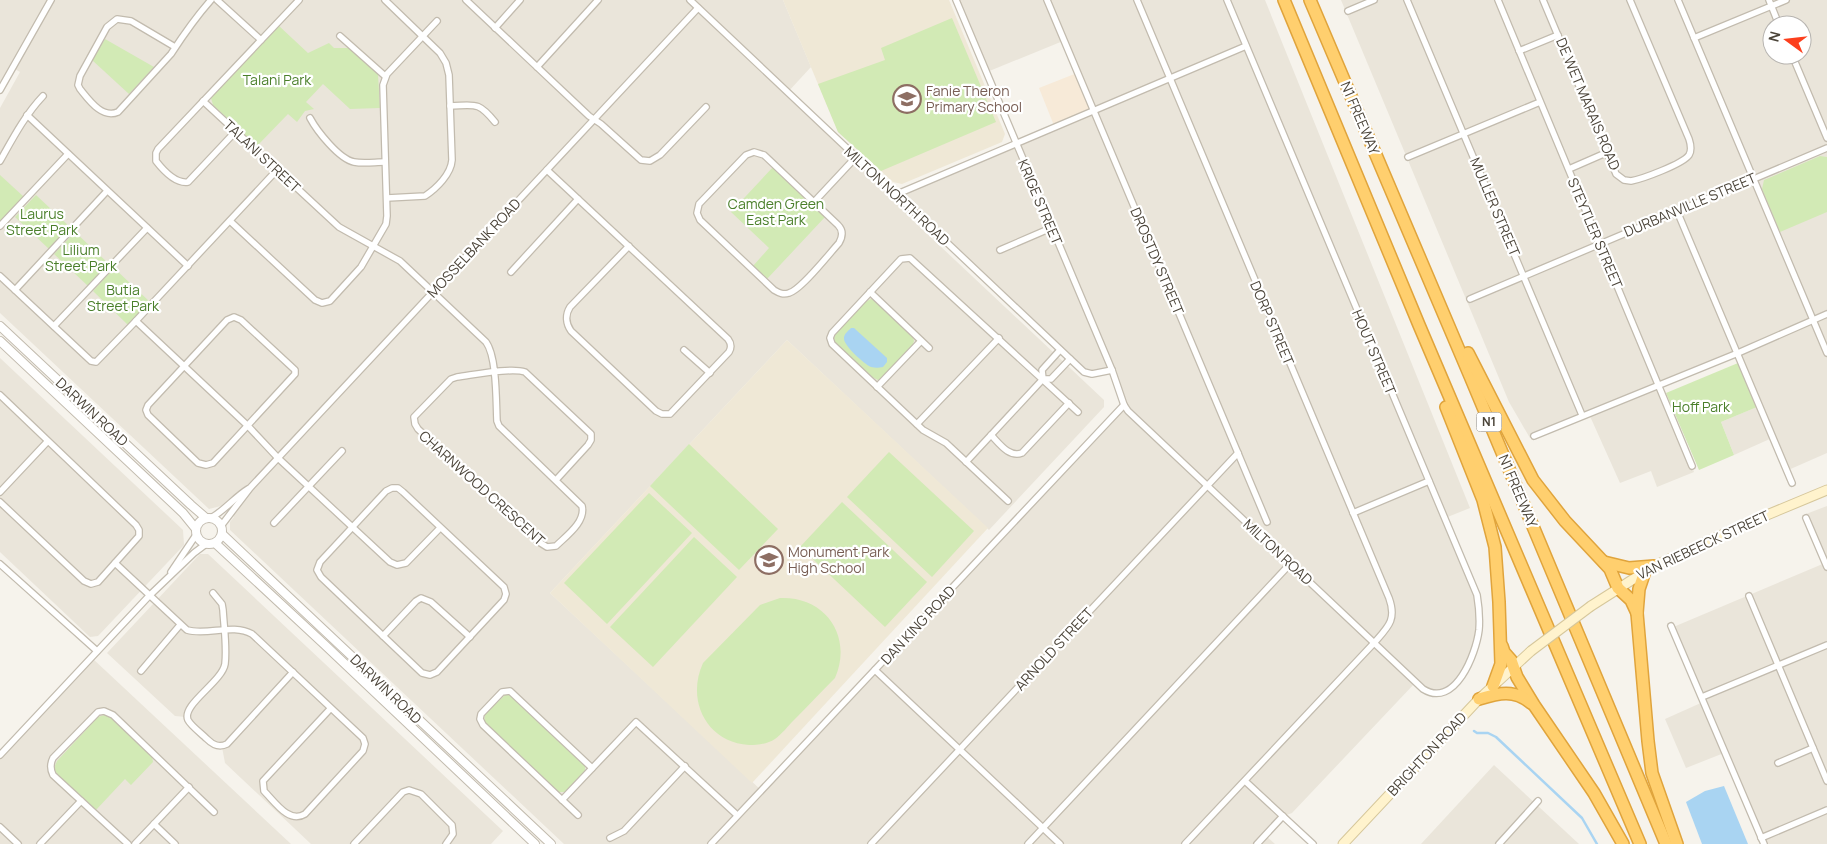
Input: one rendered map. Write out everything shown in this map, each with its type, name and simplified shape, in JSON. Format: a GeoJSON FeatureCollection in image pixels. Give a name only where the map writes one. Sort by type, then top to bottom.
{"type":"FeatureCollection","features":[{"type":"Feature","properties":{"kind":"highway","name":"N1 FREEWAY"},"geometry":{"type":"LineString","coordinates":[[1284,0],[1419,325],[1640,844]]}},
{"type":"Feature","properties":{"kind":"highway","name":"N1 FREEWAY"},"geometry":{"type":"LineString","coordinates":[[1310,0],[1437,297],[1666,844]]}},
{"type":"Feature","properties":{"kind":"highway"},"geometry":{"type":"LineString","coordinates":[[1437,297],[1452,321],[1533,480],[1565,521],[1604,562],[1614,575],[1618,588],[1631,600],[1637,613]]}},
{"type":"Feature","properties":{"kind":"highway"},"geometry":{"type":"LineString","coordinates":[[1419,325],[1422,343],[1488,517],[1496,556],[1501,668],[1493,686]]}},
{"type":"Feature","properties":{"kind":"highway"},"geometry":{"type":"LineString","coordinates":[[1604,562],[1629,568],[1649,568],[1639,589],[1637,613],[1651,764],[1659,795],[1677,844]]}},
{"type":"Feature","properties":{"kind":"highway"},"geometry":{"type":"LineString","coordinates":[[1501,643],[1504,652],[1514,666],[1517,677],[1534,706],[1594,793],[1623,844]]}},
{"type":"Feature","properties":{"kind":"highway"},"geometry":{"type":"LineString","coordinates":[[1480,699],[1498,693],[1510,692],[1521,696],[1534,706]]}},
{"type":"Feature","properties":{"kind":"main road","name":"VAN RIEBEECK STREET"},"geometry":{"type":"LineString","coordinates":[[1514,666],[1591,606],[1649,568],[1750,522],[1827,490]]}},
{"type":"Feature","properties":{"kind":"main road","name":"BRIGHTON ROAD"},"geometry":{"type":"LineString","coordinates":[[1343,844],[1480,699],[1514,666]]}},
{"type":"Feature","properties":{"kind":"street"},"geometry":{"type":"LineString","coordinates":[[0,90],[50,0]]}},
{"type":"Feature","properties":{"kind":"street"},"geometry":{"type":"LineString","coordinates":[[176,47],[131,21],[117,19],[107,28],[88,62],[79,80],[80,89],[103,112],[110,114],[118,112],[176,47],[192,22],[212,0]]}},
{"type":"Feature","properties":{"kind":"street"},"geometry":{"type":"LineString","coordinates":[[217,0],[261,40]]}},
{"type":"Feature","properties":{"kind":"street"},"geometry":{"type":"LineString","coordinates":[[236,131],[188,182],[178,182],[156,161],[157,151],[299,0]]}},
{"type":"Feature","properties":{"kind":"street"},"geometry":{"type":"LineString","coordinates":[[385,0],[440,53],[446,63],[449,75],[452,164],[447,174],[426,196],[387,198]]}},
{"type":"Feature","properties":{"kind":"street"},"geometry":{"type":"LineString","coordinates":[[466,0],[637,158],[650,161],[660,155],[706,107]]}},
{"type":"Feature","properties":{"kind":"street"},"geometry":{"type":"LineString","coordinates":[[495,28],[520,0]]}},
{"type":"Feature","properties":{"kind":"street"},"geometry":{"type":"LineString","coordinates":[[537,67],[598,0]]}},
{"type":"Feature","properties":{"kind":"street","name":"MILTON NORTH ROAD"},"geometry":{"type":"LineString","coordinates":[[690,0],[1084,372],[1090,374],[1112,370]]}},
{"type":"Feature","properties":{"kind":"street","name":"KRIGE STREET"},"geometry":{"type":"LineString","coordinates":[[956,0],[1112,370],[1124,405]]}},
{"type":"Feature","properties":{"kind":"street","name":"DROSTDY STREET"},"geometry":{"type":"LineString","coordinates":[[1047,0],[1266,522]]}},
{"type":"Feature","properties":{"kind":"street","name":"DORP STREET"},"geometry":{"type":"LineString","coordinates":[[1137,0],[1393,612],[1391,622],[1374,643]]}},
{"type":"Feature","properties":{"kind":"street","name":"HOUT STREET"},"geometry":{"type":"LineString","coordinates":[[1226,0],[1477,595],[1479,629],[1470,661],[1459,678],[1448,690],[1436,694]]}},
{"type":"Feature","properties":{"kind":"street"},"geometry":{"type":"LineString","coordinates":[[1348,11],[1374,0]]}},
{"type":"Feature","properties":{"kind":"street","name":"MULLER STREET"},"geometry":{"type":"LineString","coordinates":[[1407,0],[1582,415]]}},
{"type":"Feature","properties":{"kind":"street","name":"STEYTLER STREET"},"geometry":{"type":"LineString","coordinates":[[1498,0],[1692,466]]}},
{"type":"Feature","properties":{"kind":"street","name":"DE WET MARAIS ROAD"},"geometry":{"type":"LineString","coordinates":[[1543,0],[1618,176],[1624,180],[1631,181],[1680,162],[1688,156],[1691,148],[1690,139],[1630,0]]}},
{"type":"Feature","properties":{"kind":"street"},"geometry":{"type":"LineString","coordinates":[[1678,0],[1827,353]]}},
{"type":"Feature","properties":{"kind":"street"},"geometry":{"type":"LineString","coordinates":[[1694,38],[1770,3],[1786,0]]}},
{"type":"Feature","properties":{"kind":"street"},"geometry":{"type":"LineString","coordinates":[[1770,3],[1775,15]]}},
{"type":"Feature","properties":{"kind":"street","name":"MOSSELBANK ROAD"},"geometry":{"type":"LineString","coordinates":[[222,530],[250,488],[698,8]]}},
{"type":"Feature","properties":{"kind":"street"},"geometry":{"type":"LineString","coordinates":[[230,221],[315,300],[322,303],[330,301],[362,267],[387,221],[383,85],[386,76],[437,21]]}},
{"type":"Feature","properties":{"kind":"street"},"geometry":{"type":"LineString","coordinates":[[1519,51],[1558,35]]}},
{"type":"Feature","properties":{"kind":"street"},"geometry":{"type":"LineString","coordinates":[[340,36],[386,76]]}},
{"type":"Feature","properties":{"kind":"street"},"geometry":{"type":"LineString","coordinates":[[895,195],[1170,80],[1246,46]]}},
{"type":"Feature","properties":{"kind":"street"},"geometry":{"type":"LineString","coordinates":[[1796,65],[1827,138]]}},
{"type":"Feature","properties":{"kind":"street"},"geometry":{"type":"LineString","coordinates":[[0,161],[27,115],[43,96]]}},
{"type":"Feature","properties":{"kind":"street","name":"TALANI STREET"},"geometry":{"type":"LineString","coordinates":[[204,101],[338,227],[400,261],[489,347],[494,373]]}},
{"type":"Feature","properties":{"kind":"street"},"geometry":{"type":"LineString","coordinates":[[1408,157],[1540,102]]}},
{"type":"Feature","properties":{"kind":"street"},"geometry":{"type":"LineString","coordinates":[[450,106],[480,106],[485,109],[495,122]]}},
{"type":"Feature","properties":{"kind":"street"},"geometry":{"type":"LineString","coordinates":[[27,115],[188,266]]}},
{"type":"Feature","properties":{"kind":"street"},"geometry":{"type":"LineString","coordinates":[[310,118],[317,131],[348,160],[359,163],[385,162]]}},
{"type":"Feature","properties":{"kind":"street","name":"DURBANVILLE STREET"},"geometry":{"type":"LineString","coordinates":[[1470,299],[1752,178],[1827,148]]}},
{"type":"Feature","properties":{"kind":"street"},"geometry":{"type":"LineString","coordinates":[[754,152],[764,155],[814,202],[840,228],[841,240],[796,289],[786,294],[778,293],[774,290],[700,220],[697,213],[699,204],[746,155],[754,152]]}},
{"type":"Feature","properties":{"kind":"street"},"geometry":{"type":"LineString","coordinates":[[1568,169],[1608,152]]}},
{"type":"Feature","properties":{"kind":"street"},"geometry":{"type":"LineString","coordinates":[[0,226],[68,154]]}},
{"type":"Feature","properties":{"kind":"street"},"geometry":{"type":"LineString","coordinates":[[814,202],[856,157]]}},
{"type":"Feature","properties":{"kind":"street"},"geometry":{"type":"LineString","coordinates":[[0,276],[91,361],[96,362],[100,360],[278,170]]}},
{"type":"Feature","properties":{"kind":"street"},"geometry":{"type":"LineString","coordinates":[[547,170],[578,200],[628,246],[730,342],[731,348],[729,352],[673,412],[668,415],[656,411],[569,328],[567,318],[570,307],[628,246]]}},
{"type":"Feature","properties":{"kind":"street"},"geometry":{"type":"LineString","coordinates":[[15,290],[107,191]]}},
{"type":"Feature","properties":{"kind":"street"},"geometry":{"type":"LineString","coordinates":[[510,272],[578,200]]}},
{"type":"Feature","properties":{"kind":"street"},"geometry":{"type":"LineString","coordinates":[[1677,211],[1792,483]]}},
{"type":"Feature","properties":{"kind":"street"},"geometry":{"type":"LineString","coordinates":[[54,326],[147,228]]}},
{"type":"Feature","properties":{"kind":"street"},"geometry":{"type":"LineString","coordinates":[[1000,250],[1051,228]]}},
{"type":"Feature","properties":{"kind":"street"},"geometry":{"type":"LineString","coordinates":[[1008,501],[946,443],[929,434],[877,386],[830,340],[832,333],[901,260],[910,258],[1078,412]]}},
{"type":"Feature","properties":{"kind":"street"},"geometry":{"type":"LineString","coordinates":[[870,292],[929,348]]}},
{"type":"Feature","properties":{"kind":"street"},"geometry":{"type":"LineString","coordinates":[[1534,436],[1738,353],[1827,314]]}},
{"type":"Feature","properties":{"kind":"street"},"geometry":{"type":"LineString","coordinates":[[234,317],[241,320],[295,370],[295,374],[248,426],[213,463],[206,465],[198,463],[146,413],[147,408],[227,320],[234,317]]}},
{"type":"Feature","properties":{"kind":"street"},"geometry":{"type":"LineString","coordinates":[[136,321],[248,426],[278,458],[390,562],[397,565],[406,563],[440,528]]}},
{"type":"Feature","properties":{"kind":"street","name":"DARWIN ROAD"},"geometry":{"type":"LineString","coordinates":[[0,326],[184,499],[208,518]]}},
{"type":"Feature","properties":{"kind":"street"},"geometry":{"type":"LineString","coordinates":[[917,424],[998,338]]}},
{"type":"Feature","properties":{"kind":"street"},"geometry":{"type":"LineString","coordinates":[[877,386],[921,340]]}},
{"type":"Feature","properties":{"kind":"street","name":"DARWIN ROAD"},"geometry":{"type":"LineString","coordinates":[[0,341],[183,513],[196,532]]}},
{"type":"Feature","properties":{"kind":"street"},"geometry":{"type":"LineString","coordinates":[[684,350],[710,373]]}},
{"type":"Feature","properties":{"kind":"street"},"geometry":{"type":"LineString","coordinates":[[1043,379],[1042,370],[1060,350]]}},
{"type":"Feature","properties":{"kind":"street"},"geometry":{"type":"LineString","coordinates":[[966,462],[1043,379],[1052,379],[1070,359]]}},
{"type":"Feature","properties":{"kind":"street"},"geometry":{"type":"LineString","coordinates":[[494,373],[517,370],[525,372],[591,434],[591,440],[588,445],[556,480]]}},
{"type":"Feature","properties":{"kind":"street","name":"CHARNWOOD CRESCENT"},"geometry":{"type":"LineString","coordinates":[[494,373],[499,426],[582,506],[583,515],[581,520],[556,546],[547,547],[539,542],[418,429],[415,424],[414,417],[416,414],[447,382],[456,377],[494,373]]}},
{"type":"Feature","properties":{"kind":"street"},"geometry":{"type":"LineString","coordinates":[[0,502],[86,583],[93,584],[98,582],[138,539],[138,528],[1,397]]}},
{"type":"Feature","properties":{"kind":"street"},"geometry":{"type":"LineString","coordinates":[[990,435],[1010,453],[1022,453],[1069,403]]}},
{"type":"Feature","properties":{"kind":"street","name":"MILTON ROAD"},"geometry":{"type":"LineString","coordinates":[[1124,405],[1133,417],[1423,689],[1436,694]]}},
{"type":"Feature","properties":{"kind":"street","name":"DAN KING ROAD"},"geometry":{"type":"LineString","coordinates":[[711,844],[1124,405]]}},
{"type":"Feature","properties":{"kind":"street"},"geometry":{"type":"LineString","coordinates":[[0,492],[47,442]]}},
{"type":"Feature","properties":{"kind":"street"},"geometry":{"type":"LineString","coordinates":[[274,523],[342,451]]}},
{"type":"Feature","properties":{"kind":"street","name":"ARNOLD STREET"},"geometry":{"type":"LineString","coordinates":[[871,844],[1238,453]]}},
{"type":"Feature","properties":{"kind":"street"},"geometry":{"type":"LineString","coordinates":[[1353,513],[1429,480]]}},
{"type":"Feature","properties":{"kind":"street","name":"MOSSELBANK ROAD"},"geometry":{"type":"LineString","coordinates":[[208,518],[223,510],[239,494],[250,488]]}},
{"type":"Feature","properties":{"kind":"street"},"geometry":{"type":"LineString","coordinates":[[395,488],[402,492],[504,587],[506,597],[437,672],[430,675],[422,673],[318,573],[320,562],[352,527],[386,491],[395,488]]}},
{"type":"Feature","properties":{"kind":"street"},"geometry":{"type":"LineString","coordinates":[[0,755],[148,596],[168,576],[210,543],[222,530],[217,520],[208,518],[199,522],[196,532],[168,576]]}},
{"type":"Feature","properties":{"kind":"street"},"geometry":{"type":"LineString","coordinates":[[1806,518],[1827,567]]}},
{"type":"Feature","properties":{"kind":"street","name":"DARWIN ROAD"},"geometry":{"type":"LineString","coordinates":[[222,530],[552,844]]}},
{"type":"Feature","properties":{"kind":"street"},"geometry":{"type":"LineString","coordinates":[[196,532],[199,540],[210,543]]}},
{"type":"Feature","properties":{"kind":"street","name":"DARWIN ROAD"},"geometry":{"type":"LineString","coordinates":[[210,543],[318,639],[535,844]]}},
{"type":"Feature","properties":{"kind":"street"},"geometry":{"type":"LineString","coordinates":[[115,563],[148,596],[187,630],[201,632],[241,630],[252,634],[363,738],[365,744],[363,752],[305,814],[299,818],[289,816],[264,792],[262,785],[265,777],[330,708]]}},
{"type":"Feature","properties":{"kind":"street"},"geometry":{"type":"LineString","coordinates":[[0,564],[97,651]]}},
{"type":"Feature","properties":{"kind":"street"},"geometry":{"type":"LineString","coordinates":[[1028,844],[1291,564]]}},
{"type":"Feature","properties":{"kind":"street"},"geometry":{"type":"LineString","coordinates":[[212,593],[222,604],[225,663],[219,676],[190,706],[187,713],[188,721],[214,745],[222,746],[227,744],[293,672]]}},
{"type":"Feature","properties":{"kind":"street"},"geometry":{"type":"LineString","coordinates":[[1749,596],[1827,781]]}},
{"type":"Feature","properties":{"kind":"street"},"geometry":{"type":"LineString","coordinates":[[383,636],[421,598],[431,602],[470,637]]}},
{"type":"Feature","properties":{"kind":"street"},"geometry":{"type":"LineString","coordinates":[[141,671],[180,625]]}},
{"type":"Feature","properties":{"kind":"street"},"geometry":{"type":"LineString","coordinates":[[1671,626],[1763,841],[1827,810]]}},
{"type":"Feature","properties":{"kind":"street"},"geometry":{"type":"LineString","coordinates":[[1185,844],[1374,643]]}},
{"type":"Feature","properties":{"kind":"street"},"geometry":{"type":"LineString","coordinates":[[1702,698],[1827,645]]}},
{"type":"Feature","properties":{"kind":"street"},"geometry":{"type":"LineString","coordinates":[[875,670],[1060,844]]}},
{"type":"Feature","properties":{"kind":"street"},"geometry":{"type":"LineString","coordinates":[[578,815],[483,725],[480,719],[482,712],[502,692],[512,692],[592,768]]}},
{"type":"Feature","properties":{"kind":"street"},"geometry":{"type":"LineString","coordinates":[[128,844],[52,776],[50,767],[60,751],[93,715],[101,711],[113,715],[214,812]]}},
{"type":"Feature","properties":{"kind":"street"},"geometry":{"type":"LineString","coordinates":[[562,800],[636,722],[737,815]]}},
{"type":"Feature","properties":{"kind":"street"},"geometry":{"type":"LineString","coordinates":[[1778,763],[1813,748]]}},
{"type":"Feature","properties":{"kind":"street"},"geometry":{"type":"LineString","coordinates":[[610,838],[624,831],[685,766]]}},
{"type":"Feature","properties":{"kind":"street"},"geometry":{"type":"LineString","coordinates":[[1244,782],[1313,844]]}},
{"type":"Feature","properties":{"kind":"street"},"geometry":{"type":"LineString","coordinates":[[135,844],[189,787]]}},
{"type":"Feature","properties":{"kind":"street"},"geometry":{"type":"LineString","coordinates":[[354,844],[404,792],[409,790],[420,794],[452,825],[453,834],[446,844]]}},
{"type":"Feature","properties":{"kind":"street"},"geometry":{"type":"LineString","coordinates":[[40,844],[81,801]]}},
{"type":"Feature","properties":{"kind":"street"},"geometry":{"type":"LineString","coordinates":[[1499,844],[1538,802]]}},
{"type":"Feature","properties":{"kind":"street"},"geometry":{"type":"LineString","coordinates":[[1257,844],[1283,816]]}},
{"type":"Feature","properties":{"kind":"street"},"geometry":{"type":"LineString","coordinates":[[154,824],[176,844]]}},
{"type":"Feature","properties":{"kind":"street"},"geometry":{"type":"LineString","coordinates":[[0,827],[18,844]]}},
{"type":"Feature","properties":{"kind":"shaded area"},"geometry":{"type":"Polygon","coordinates":[[[0,0],[783,0],[811,67],[787,93],[895,195],[1093,111],[1063,41],[987,72],[956,0],[1265,0],[1470,508],[1445,518],[1477,595],[1477,638],[1460,678],[1437,694],[1415,683],[1292,813],[1284,816],[1266,836],[1275,844],[564,844],[230,530],[230,522],[234,517],[221,506],[209,509],[0,313],[0,108],[20,72],[13,68],[0,91],[0,0]],[[910,209],[906,214],[1104,400],[1104,407],[989,530],[787,340],[550,593],[762,791],[1123,407],[1111,372],[1090,374],[910,209]]]}},
{"type":"Feature","properties":{"kind":"shaded area","name":"Fanie Theron Primary School"},"geometry":{"type":"Polygon","coordinates":[[[783,0],[949,0],[1005,134],[1002,142],[902,184],[893,182],[838,132],[783,0]]]}},
{"type":"Feature","properties":{"kind":"shaded area"},"geometry":{"type":"Polygon","coordinates":[[[1341,0],[1827,0],[1827,453],[1786,471],[1772,438],[1734,455],[1721,422],[1759,406],[1737,354],[1658,385],[1694,472],[1657,487],[1651,471],[1620,483],[1589,414],[1530,438],[1509,402],[1341,0]]]}},
{"type":"Feature","properties":{"kind":"shaded area"},"geometry":{"type":"Polygon","coordinates":[[[1077,73],[1093,111],[1055,128],[1039,88],[1077,73]]]}},
{"type":"Feature","properties":{"kind":"shaded area","name":"Monument Park High School"},"geometry":{"type":"Polygon","coordinates":[[[787,340],[988,528],[752,783],[550,593],[787,340]]]}},
{"type":"Feature","properties":{"kind":"shaded area"},"geometry":{"type":"Polygon","coordinates":[[[0,358],[183,530],[184,545],[98,636],[90,637],[0,552],[0,358]]]}},
{"type":"Feature","properties":{"kind":"shaded area"},"geometry":{"type":"Polygon","coordinates":[[[1827,506],[1827,844],[1763,844],[1724,753],[1686,768],[1665,719],[1703,702],[1671,628],[1825,563],[1806,514],[1827,506]]]}},
{"type":"Feature","properties":{"kind":"shaded area"},"geometry":{"type":"Polygon","coordinates":[[[200,554],[208,554],[503,831],[491,844],[311,844],[225,763],[222,747],[214,745],[186,717],[175,716],[107,653],[200,554]]]}},
{"type":"Feature","properties":{"kind":"shaded area"},"geometry":{"type":"Polygon","coordinates":[[[92,658],[291,844],[0,844],[0,754],[92,658]]]}},
{"type":"Feature","properties":{"kind":"shaded area"},"geometry":{"type":"Polygon","coordinates":[[[1494,765],[1579,844],[1421,844],[1494,765]]]}},
{"type":"Feature","properties":{"kind":"green space"},"geometry":{"type":"Polygon","coordinates":[[[952,18],[996,122],[881,171],[838,132],[818,84],[885,60],[881,48],[952,18]]]}},
{"type":"Feature","properties":{"kind":"green space","name":"Talani Park"},"geometry":{"type":"Polygon","coordinates":[[[278,25],[308,53],[329,43],[334,48],[350,48],[378,74],[380,108],[350,109],[323,84],[306,102],[314,109],[305,111],[297,122],[288,114],[257,146],[213,105],[211,98],[278,25]]]}},
{"type":"Feature","properties":{"kind":"green space"},"geometry":{"type":"Polygon","coordinates":[[[105,39],[154,67],[129,94],[92,60],[105,39]]]}},
{"type":"Feature","properties":{"kind":"green space"},"geometry":{"type":"Polygon","coordinates":[[[1820,156],[1827,157],[1827,212],[1780,232],[1762,189],[1764,180],[1820,156]]]}},
{"type":"Feature","properties":{"kind":"green space","name":"Camden Green East Park"},"geometry":{"type":"Polygon","coordinates":[[[773,167],[825,217],[767,279],[753,266],[769,248],[731,212],[773,167]]]}},
{"type":"Feature","properties":{"kind":"green space"},"geometry":{"type":"Polygon","coordinates":[[[0,175],[24,197],[0,223],[0,175]]]}},
{"type":"Feature","properties":{"kind":"green space","name":"Laurus Street Park"},"geometry":{"type":"Polygon","coordinates":[[[36,195],[70,227],[49,249],[15,217],[36,195]]]}},
{"type":"Feature","properties":{"kind":"green space","name":"Lilium Street Park"},"geometry":{"type":"Polygon","coordinates":[[[75,232],[109,264],[88,286],[54,254],[75,232]]]}},
{"type":"Feature","properties":{"kind":"green space","name":"Butia Street Park"},"geometry":{"type":"Polygon","coordinates":[[[114,268],[150,302],[128,325],[93,291],[114,268]]]}},
{"type":"Feature","properties":{"kind":"green space"},"geometry":{"type":"Polygon","coordinates":[[[871,299],[877,302],[912,335],[914,341],[912,347],[882,379],[878,380],[872,377],[835,343],[834,338],[836,333],[865,302],[871,299]]]}},
{"type":"Feature","properties":{"kind":"green space","name":"Hoff Park"},"geometry":{"type":"Polygon","coordinates":[[[1738,363],[1757,407],[1721,422],[1734,455],[1699,470],[1666,393],[1738,363]]]}},
{"type":"Feature","properties":{"kind":"green space"},"geometry":{"type":"Polygon","coordinates":[[[689,444],[778,529],[739,570],[650,486],[689,444]]]}},
{"type":"Feature","properties":{"kind":"green space"},"geometry":{"type":"Polygon","coordinates":[[[889,452],[974,531],[932,577],[847,497],[889,452]]]}},
{"type":"Feature","properties":{"kind":"green space"},"geometry":{"type":"Polygon","coordinates":[[[649,493],[692,533],[607,624],[564,583],[649,493]]]}},
{"type":"Feature","properties":{"kind":"green space"},"geometry":{"type":"Polygon","coordinates":[[[842,502],[927,582],[885,627],[800,547],[842,502]]]}},
{"type":"Feature","properties":{"kind":"green space"},"geometry":{"type":"Polygon","coordinates":[[[694,537],[737,577],[653,667],[610,627],[694,537]]]}},
{"type":"Feature","properties":{"kind":"green space"},"geometry":{"type":"Polygon","coordinates":[[[780,598],[796,599],[811,604],[822,612],[838,634],[840,663],[835,678],[775,739],[755,745],[734,742],[721,736],[704,717],[697,691],[698,677],[703,663],[760,605],[780,598]]]}},
{"type":"Feature","properties":{"kind":"green space"},"geometry":{"type":"Polygon","coordinates":[[[506,694],[510,694],[585,765],[585,771],[565,792],[558,792],[484,722],[485,714],[506,694]]]}},
{"type":"Feature","properties":{"kind":"green space"},"geometry":{"type":"Polygon","coordinates":[[[104,715],[110,717],[152,756],[153,762],[131,785],[125,779],[95,811],[57,774],[54,768],[57,761],[98,717],[104,715]]]}},
{"type":"Feature","properties":{"kind":"water"},"geometry":{"type":"Polygon","coordinates":[[[851,328],[854,328],[887,358],[887,362],[883,367],[871,367],[850,349],[844,338],[851,328]]]}},
{"type":"Feature","properties":{"kind":"water"},"geometry":{"type":"Polygon","coordinates":[[[1724,786],[1748,844],[1702,844],[1686,802],[1705,791],[1724,786]]]}},
{"type":"Feature","properties":{"kind":"waterway"},"geometry":{"type":"LineString","coordinates":[[1474,731],[1477,733],[1488,733],[1496,737],[1582,818],[1597,844]]}},
{"type":"Feature","properties":{"kind":"place","name":"Fanie Theron Primary School"},"geometry":{"type":"Point","coordinates":[907,99]}},
{"type":"Feature","properties":{"kind":"place","name":"Monument Park High School"},"geometry":{"type":"Point","coordinates":[769,560]}}]}
